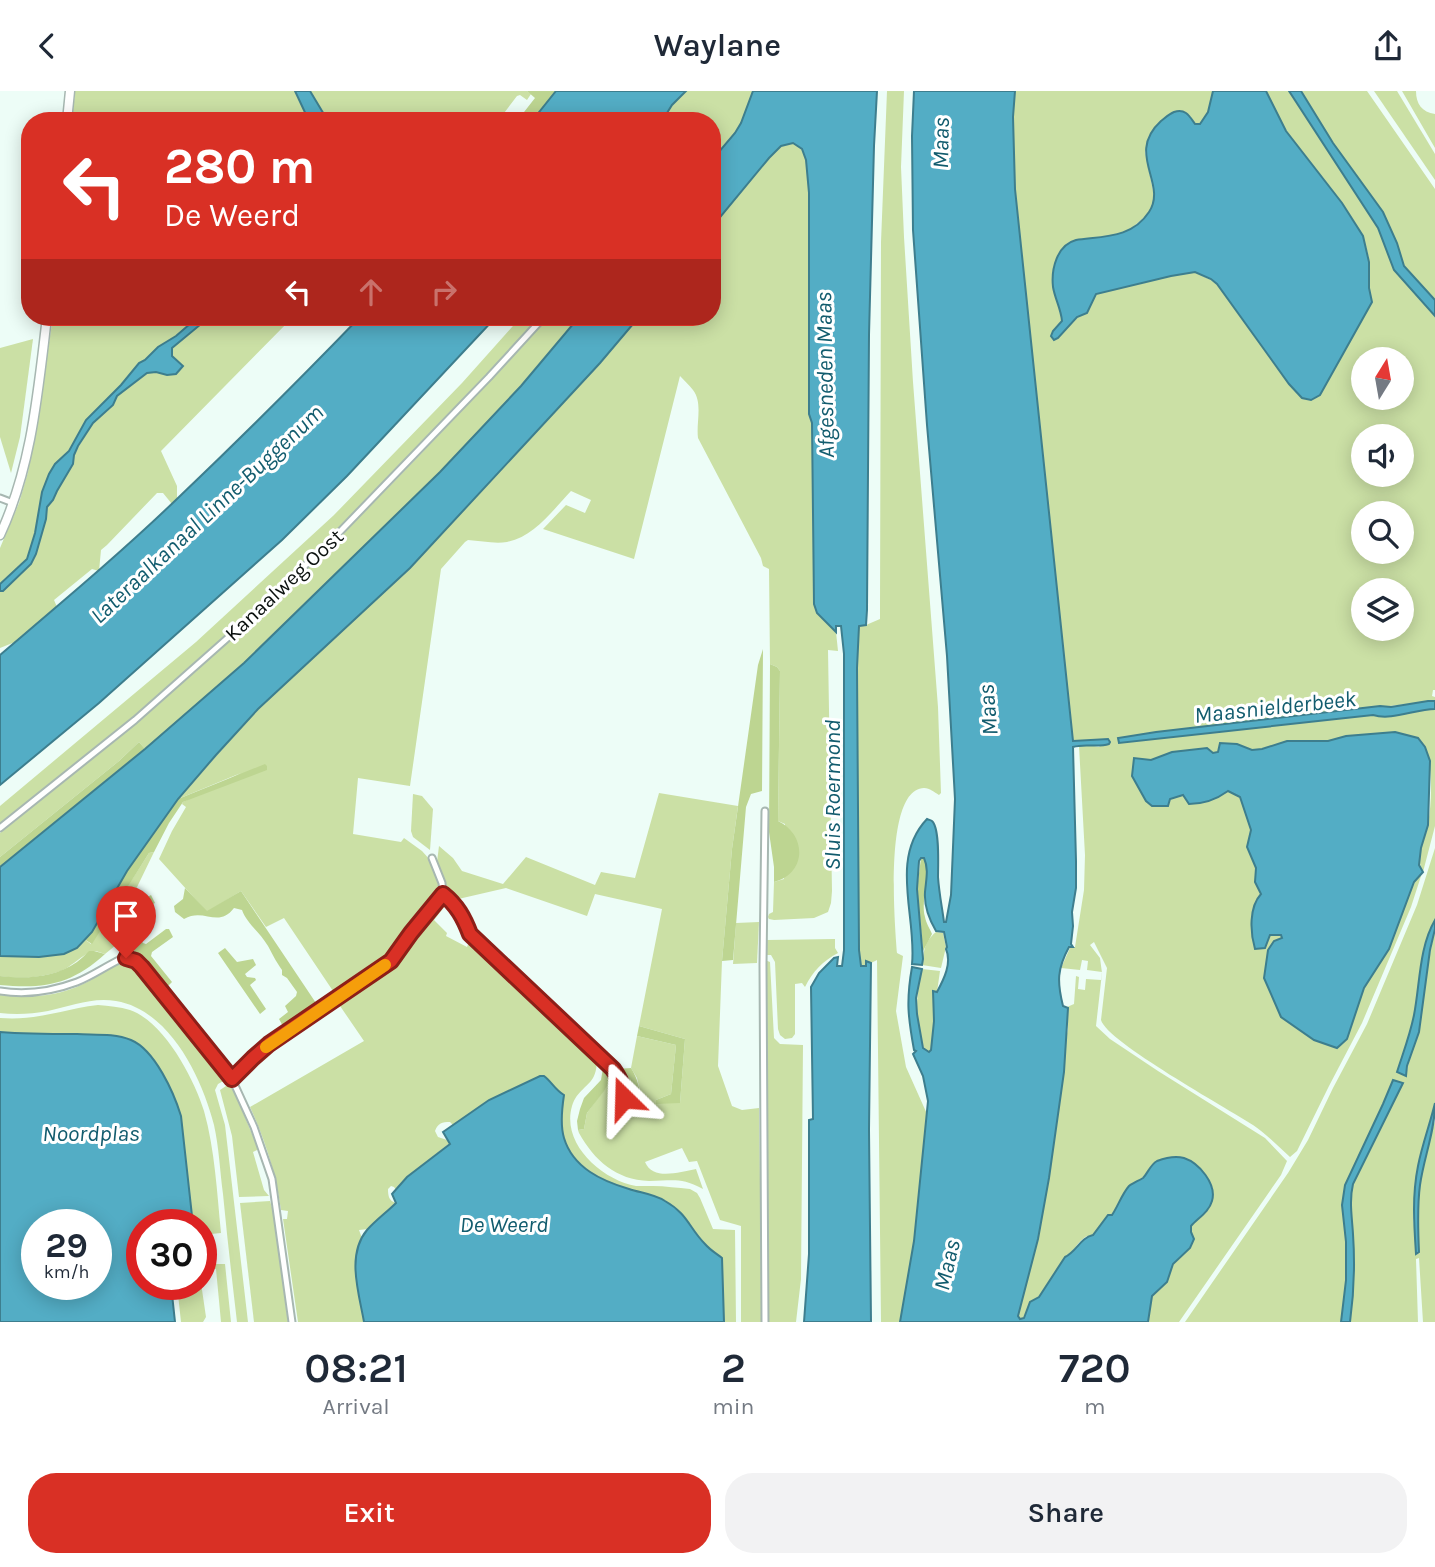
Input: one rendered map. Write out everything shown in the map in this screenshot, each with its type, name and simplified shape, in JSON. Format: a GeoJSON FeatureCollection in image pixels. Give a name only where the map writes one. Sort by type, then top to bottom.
{"type":"FeatureCollection","features":[{"type":"Feature","properties":{"kind":"main road"},"geometry":{"type":"LineString","coordinates":[[68,112],[70,91]]}},
{"type":"Feature","properties":{"kind":"main road"},"geometry":{"type":"LineString","coordinates":[[0,535],[25,466],[46,326]]}},
{"type":"Feature","properties":{"kind":"street","name":"Kanaalweg Oost"},"geometry":{"type":"LineString","coordinates":[[0,828],[135,720],[320,552],[536,326]]}},
{"type":"Feature","properties":{"kind":"street"},"geometry":{"type":"LineString","coordinates":[[0,498],[13,503]]}},
{"type":"Feature","properties":{"kind":"street"},"geometry":{"type":"LineString","coordinates":[[765,811],[765,1322]]}},
{"type":"Feature","properties":{"kind":"street"},"geometry":{"type":"LineString","coordinates":[[232,1079],[269,1044],[391,961],[443,894],[442,883],[432,858]]}},
{"type":"Feature","properties":{"kind":"street"},"geometry":{"type":"LineString","coordinates":[[443,894],[453,902],[470,934],[613,1069],[623,1088],[623,1113]]}},
{"type":"Feature","properties":{"kind":"street"},"geometry":{"type":"LineString","coordinates":[[0,991],[46,991],[77,982],[121,959],[136,961],[232,1079],[254,1127],[272,1178],[292,1322]]}},
{"type":"Feature","properties":{"kind":"green space"},"geometry":{"type":"Polygon","coordinates":[[[75,91],[295,91],[305,112],[73,112],[75,91]]]}},
{"type":"Feature","properties":{"kind":"green space"},"geometry":{"type":"Polygon","coordinates":[[[310,91],[527,91],[531,94],[527,100],[517,96],[505,112],[323,112],[310,91]]]}},
{"type":"Feature","properties":{"kind":"green space"},"geometry":{"type":"Polygon","coordinates":[[[527,91],[556,91],[539,112],[524,112],[535,98],[527,91]]]}},
{"type":"Feature","properties":{"kind":"green space"},"geometry":{"type":"Polygon","coordinates":[[[686,91],[753,91],[741,123],[721,149],[721,112],[668,112],[686,91]]]}},
{"type":"Feature","properties":{"kind":"green space"},"geometry":{"type":"Polygon","coordinates":[[[887,91],[904,91],[901,167],[904,237],[938,707],[941,793],[939,795],[924,788],[911,794],[902,810],[894,861],[897,953],[903,956],[896,1011],[906,1067],[927,1114],[914,1241],[900,1322],[881,1322],[877,960],[871,963],[866,961],[866,966],[861,966],[858,938],[859,625],[880,619],[881,242],[887,91]]]}},
{"type":"Feature","properties":{"kind":"green space"},"geometry":{"type":"Polygon","coordinates":[[[1015,91],[1213,91],[1208,112],[1200,124],[1195,124],[1190,116],[1171,113],[1155,127],[1145,152],[1154,195],[1148,214],[1126,233],[1069,242],[1053,289],[1061,311],[1058,338],[1077,317],[1087,313],[1096,294],[1195,272],[1217,284],[1302,398],[1371,302],[1369,260],[1364,240],[1354,221],[1286,131],[1266,91],[1289,91],[1378,228],[1394,270],[1435,316],[1435,690],[1432,696],[1435,701],[1118,738],[1120,743],[1374,715],[1388,717],[1435,709],[1435,826],[1423,872],[1420,854],[1428,824],[1431,795],[1431,775],[1425,747],[1346,736],[1328,741],[1287,741],[1252,750],[1237,744],[1220,743],[1218,752],[1212,753],[1206,748],[1172,752],[1151,760],[1134,758],[1170,799],[1183,795],[1189,804],[1210,801],[1228,791],[1240,796],[1251,830],[1247,847],[1256,868],[1255,882],[1261,894],[1254,906],[1252,920],[1255,948],[1270,935],[1281,935],[1347,1039],[1364,988],[1389,949],[1414,882],[1421,876],[1411,907],[1362,1023],[1297,1151],[1290,1157],[1253,1125],[1145,1058],[1108,1030],[1101,1020],[1107,968],[1094,942],[1090,945],[1100,958],[1102,972],[1087,970],[1088,961],[1082,960],[1080,970],[1061,968],[1070,948],[1075,947],[1084,890],[1085,855],[1079,746],[1099,747],[1108,739],[1073,741],[1015,189],[1015,91]]]}},
{"type":"Feature","properties":{"kind":"green space"},"geometry":{"type":"Polygon","coordinates":[[[1301,91],[1367,91],[1435,189],[1435,300],[1404,266],[1383,212],[1333,143],[1301,91]]]}},
{"type":"Feature","properties":{"kind":"green space"},"geometry":{"type":"Polygon","coordinates":[[[1374,91],[1397,91],[1435,154],[1435,180],[1374,91]]]}},
{"type":"Feature","properties":{"kind":"green space"},"geometry":{"type":"Polygon","coordinates":[[[1402,91],[1416,91],[1421,107],[1435,114],[1435,148],[1402,91]]]}},
{"type":"Feature","properties":{"kind":"green space"},"geometry":{"type":"Polygon","coordinates":[[[793,142],[802,149],[806,161],[809,193],[809,414],[812,423],[814,604],[817,613],[836,632],[838,651],[828,650],[832,891],[828,912],[814,918],[774,920],[768,917],[773,912],[774,882],[784,879],[785,824],[778,821],[780,671],[770,664],[769,569],[763,566],[698,438],[698,401],[693,390],[680,376],[634,559],[543,529],[566,505],[585,513],[591,500],[571,491],[526,535],[502,543],[468,540],[441,569],[410,786],[358,778],[353,834],[401,842],[404,838],[431,861],[437,872],[441,891],[392,954],[335,994],[284,918],[266,927],[241,891],[207,912],[159,859],[186,807],[183,802],[241,773],[178,799],[258,709],[410,568],[631,326],[721,326],[721,216],[781,146],[793,142]]]}},
{"type":"Feature","properties":{"kind":"green space"},"geometry":{"type":"Polygon","coordinates":[[[52,326],[188,326],[139,363],[86,420],[69,451],[55,464],[27,560],[0,584],[0,548],[19,503],[35,432],[52,326]]]}},
{"type":"Feature","properties":{"kind":"green space"},"geometry":{"type":"Polygon","coordinates":[[[199,326],[284,326],[161,451],[177,486],[177,499],[172,504],[163,493],[157,493],[101,550],[99,571],[92,569],[54,600],[57,607],[15,642],[0,648],[0,591],[3,591],[36,554],[47,507],[73,464],[74,455],[93,423],[113,405],[117,396],[147,373],[167,375],[177,362],[172,356],[172,348],[199,326]]]}},
{"type":"Feature","properties":{"kind":"green space"},"geometry":{"type":"Polygon","coordinates":[[[513,326],[533,326],[320,550],[123,728],[0,827],[0,806],[196,642],[334,515],[462,383],[513,326]]]}},
{"type":"Feature","properties":{"kind":"green space"},"geometry":{"type":"Polygon","coordinates":[[[539,326],[571,326],[521,386],[440,472],[244,663],[145,749],[139,742],[0,857],[0,833],[160,701],[313,563],[539,326]]]}},
{"type":"Feature","properties":{"kind":"green space"},"geometry":{"type":"Polygon","coordinates":[[[33,339],[20,437],[11,473],[0,437],[0,348],[33,339]]]}},
{"type":"Feature","properties":{"kind":"green space"},"geometry":{"type":"Polygon","coordinates":[[[763,649],[762,791],[751,794],[746,807],[733,960],[722,961],[732,849],[758,665],[763,649]]]}},
{"type":"Feature","properties":{"kind":"green space"},"geometry":{"type":"Polygon","coordinates":[[[770,664],[780,671],[778,821],[794,835],[799,853],[793,871],[774,882],[769,832],[770,664]]]}},
{"type":"Feature","properties":{"kind":"green space"},"geometry":{"type":"Polygon","coordinates":[[[139,742],[145,749],[0,867],[0,857],[139,742]]]}},
{"type":"Feature","properties":{"kind":"green space"},"geometry":{"type":"Polygon","coordinates":[[[265,764],[267,770],[183,802],[154,852],[149,853],[92,944],[84,939],[92,931],[127,871],[178,799],[265,764]]]}},
{"type":"Feature","properties":{"kind":"green space"},"geometry":{"type":"Polygon","coordinates":[[[659,793],[738,806],[722,961],[718,1066],[732,1106],[742,1110],[759,1108],[762,1322],[741,1322],[741,1226],[720,1220],[697,1161],[689,1162],[682,1148],[645,1162],[654,1172],[660,1173],[696,1169],[703,1189],[682,1181],[637,1180],[607,1167],[592,1152],[578,1130],[584,1129],[587,1113],[603,1091],[604,1053],[624,1078],[626,1106],[640,1091],[631,1068],[637,1036],[676,1045],[671,1094],[656,1100],[656,1103],[680,1103],[685,1039],[639,1026],[662,909],[595,894],[587,916],[506,888],[454,900],[446,891],[437,862],[439,846],[453,858],[462,871],[503,884],[526,857],[595,885],[601,872],[635,878],[659,793]]]}},
{"type":"Feature","properties":{"kind":"green space"},"geometry":{"type":"Polygon","coordinates":[[[413,794],[422,796],[433,809],[430,850],[413,837],[411,831],[413,794]]]}},
{"type":"Feature","properties":{"kind":"green space"},"geometry":{"type":"Polygon","coordinates":[[[1435,848],[1435,920],[1425,944],[1414,1017],[1407,1040],[1406,1076],[1435,929],[1435,1103],[1418,1165],[1413,1217],[1417,1253],[1419,1188],[1435,1121],[1435,1322],[1423,1322],[1419,1258],[1416,1259],[1418,1322],[1350,1322],[1354,1267],[1351,1209],[1353,1184],[1403,1083],[1393,1080],[1345,1185],[1346,1280],[1341,1322],[1185,1322],[1308,1140],[1367,1024],[1417,905],[1435,848]]]}},
{"type":"Feature","properties":{"kind":"green space"},"geometry":{"type":"Polygon","coordinates":[[[154,852],[123,916],[116,945],[105,954],[91,952],[65,969],[46,975],[23,978],[0,976],[0,956],[77,948],[84,939],[91,944],[149,853],[154,852]]]}},
{"type":"Feature","properties":{"kind":"green space"},"geometry":{"type":"Polygon","coordinates":[[[921,858],[924,858],[927,872],[924,910],[932,934],[923,951],[917,889],[921,858]]]}},
{"type":"Feature","properties":{"kind":"green space"},"geometry":{"type":"Polygon","coordinates":[[[185,888],[207,911],[241,891],[318,1006],[285,1030],[279,1019],[288,1012],[285,1006],[297,992],[282,975],[282,970],[265,941],[242,910],[234,908],[228,914],[216,918],[198,915],[184,919],[175,912],[174,906],[183,899],[185,888]]]}},
{"type":"Feature","properties":{"kind":"green space"},"geometry":{"type":"Polygon","coordinates":[[[151,895],[155,903],[140,911],[137,934],[146,944],[169,929],[173,937],[152,952],[151,956],[172,982],[167,987],[134,951],[129,938],[131,915],[137,903],[151,895]]]}},
{"type":"Feature","properties":{"kind":"green space"},"geometry":{"type":"Polygon","coordinates":[[[445,899],[449,901],[434,920],[447,933],[446,936],[467,947],[471,937],[597,1054],[595,1074],[574,1101],[570,1120],[578,1146],[587,1158],[610,1176],[636,1186],[690,1189],[700,1198],[713,1229],[735,1230],[736,1322],[724,1322],[722,1258],[705,1244],[673,1206],[656,1197],[609,1181],[581,1165],[564,1138],[564,1095],[544,1076],[489,1100],[453,1125],[450,1122],[439,1125],[435,1131],[438,1137],[450,1143],[407,1177],[396,1190],[391,1186],[388,1189],[389,1198],[396,1203],[368,1229],[359,1230],[362,1238],[355,1264],[364,1322],[298,1322],[283,1219],[287,1219],[288,1211],[281,1210],[269,1157],[250,1107],[364,1041],[338,1001],[392,963],[445,899]]]}},
{"type":"Feature","properties":{"kind":"green space"},"geometry":{"type":"Polygon","coordinates":[[[759,922],[757,963],[733,964],[736,923],[759,922]]]}},
{"type":"Feature","properties":{"kind":"green space"},"geometry":{"type":"Polygon","coordinates":[[[936,932],[943,933],[946,947],[941,968],[922,965],[927,943],[936,932]]]}},
{"type":"Feature","properties":{"kind":"green space"},"geometry":{"type":"Polygon","coordinates":[[[835,939],[838,953],[819,967],[805,987],[802,983],[795,984],[795,1034],[792,1038],[785,1039],[778,1029],[775,962],[771,955],[764,955],[766,941],[835,939]]]}},
{"type":"Feature","properties":{"kind":"green space"},"geometry":{"type":"Polygon","coordinates":[[[225,948],[237,962],[253,959],[256,965],[245,974],[256,980],[250,985],[266,1009],[260,1014],[218,953],[225,948]]]}},
{"type":"Feature","properties":{"kind":"green space"},"geometry":{"type":"Polygon","coordinates":[[[89,951],[105,954],[80,972],[56,983],[0,985],[0,976],[30,977],[49,974],[68,967],[89,951]]]}},
{"type":"Feature","properties":{"kind":"green space"},"geometry":{"type":"Polygon","coordinates":[[[765,960],[770,962],[774,1038],[780,1044],[803,1045],[801,1279],[796,1322],[767,1322],[765,960]]]}},
{"type":"Feature","properties":{"kind":"green space"},"geometry":{"type":"Polygon","coordinates":[[[128,962],[136,966],[227,1079],[218,1084],[215,1090],[225,1125],[248,1322],[237,1322],[214,1125],[192,1067],[168,1032],[135,1007],[116,1001],[90,1001],[36,1013],[0,1013],[0,995],[32,996],[63,992],[116,965],[128,962]]]}},
{"type":"Feature","properties":{"kind":"green space"},"geometry":{"type":"Polygon","coordinates":[[[922,969],[940,971],[937,992],[934,992],[934,1021],[931,1050],[928,1052],[922,1043],[918,1015],[922,969]]]}},
{"type":"Feature","properties":{"kind":"green space"},"geometry":{"type":"Polygon","coordinates":[[[1102,973],[1096,1026],[1110,1039],[1158,1071],[1265,1138],[1287,1161],[1281,1175],[1179,1322],[1148,1322],[1152,1296],[1167,1282],[1173,1264],[1190,1248],[1194,1239],[1191,1226],[1209,1207],[1213,1191],[1209,1180],[1201,1171],[1186,1160],[1176,1158],[1156,1162],[1134,1184],[1102,1227],[1084,1238],[1065,1257],[1039,1297],[1030,1302],[1025,1318],[1020,1319],[1018,1316],[1038,1239],[1049,1178],[1064,1072],[1067,1007],[1074,1004],[1076,976],[1079,977],[1078,989],[1085,990],[1086,979],[1101,980],[1102,973]]]}},
{"type":"Feature","properties":{"kind":"green space"},"geometry":{"type":"Polygon","coordinates":[[[85,1007],[114,1007],[143,1016],[176,1053],[193,1083],[208,1126],[221,1233],[217,1233],[217,1209],[191,1209],[181,1116],[26,1034],[0,1032],[0,1018],[38,1016],[85,1007]]]}},
{"type":"Feature","properties":{"kind":"green space"},"geometry":{"type":"Polygon","coordinates":[[[639,1026],[685,1039],[680,1103],[656,1104],[656,1100],[671,1094],[676,1045],[637,1036],[639,1026]]]}},
{"type":"Feature","properties":{"kind":"green space"},"geometry":{"type":"Polygon","coordinates":[[[604,1062],[614,1073],[587,1113],[584,1129],[578,1130],[577,1121],[584,1098],[601,1080],[604,1062]]]}},
{"type":"Feature","properties":{"kind":"green space"},"geometry":{"type":"Polygon","coordinates":[[[631,1068],[638,1084],[641,1103],[626,1107],[625,1083],[617,1069],[631,1068]]]}},
{"type":"Feature","properties":{"kind":"green space"},"geometry":{"type":"Polygon","coordinates":[[[229,1084],[257,1146],[257,1150],[253,1152],[264,1190],[269,1196],[239,1197],[232,1136],[220,1090],[229,1084]]]}},
{"type":"Feature","properties":{"kind":"green space"},"geometry":{"type":"Polygon","coordinates":[[[270,1201],[288,1322],[254,1322],[240,1203],[270,1201]]]}},
{"type":"Feature","properties":{"kind":"green space"},"geometry":{"type":"Polygon","coordinates":[[[217,1264],[225,1264],[231,1322],[221,1322],[217,1264]]]}},
{"type":"Feature","properties":{"kind":"green space"},"geometry":{"type":"Polygon","coordinates":[[[179,1300],[204,1300],[206,1317],[203,1322],[181,1322],[179,1300]]]}},
{"type":"Feature","properties":{"kind":"water"},"geometry":{"type":"Polygon","coordinates":[[[295,91],[310,91],[323,112],[305,112],[295,91]]]}},
{"type":"Feature","properties":{"kind":"water"},"geometry":{"type":"Polygon","coordinates":[[[556,91],[686,91],[668,112],[539,112],[556,91]]]}},
{"type":"Feature","properties":{"kind":"water","name":"Afgesneden Maas"},"geometry":{"type":"Polygon","coordinates":[[[753,91],[877,91],[869,335],[867,610],[866,625],[859,626],[857,668],[859,950],[861,966],[866,966],[866,961],[871,963],[871,1322],[804,1322],[809,1254],[809,1120],[813,1119],[811,987],[819,973],[834,958],[838,957],[837,966],[842,966],[844,950],[844,654],[841,626],[836,626],[836,632],[817,613],[814,604],[812,423],[809,414],[809,193],[806,160],[802,149],[793,143],[781,146],[721,216],[721,149],[741,123],[753,91]]]}},
{"type":"Feature","properties":{"kind":"water","name":"Maas"},"geometry":{"type":"Polygon","coordinates":[[[914,91],[1015,91],[1015,189],[1073,741],[1108,739],[1110,742],[1104,745],[1073,747],[1076,888],[1072,912],[1073,947],[1069,947],[1065,955],[1059,976],[1063,1006],[1068,1008],[1064,1072],[1038,1239],[1018,1316],[1020,1319],[1024,1318],[1030,1302],[1039,1297],[1065,1257],[1093,1235],[1108,1215],[1112,1215],[1129,1186],[1143,1178],[1157,1161],[1184,1158],[1195,1164],[1209,1181],[1212,1201],[1206,1212],[1191,1226],[1194,1239],[1190,1248],[1173,1264],[1167,1282],[1152,1296],[1148,1322],[900,1322],[914,1241],[928,1101],[923,1076],[913,1054],[916,1051],[909,1018],[910,979],[912,967],[922,969],[916,998],[917,1014],[923,1048],[929,1052],[934,1021],[933,991],[937,992],[942,982],[948,960],[944,932],[936,931],[928,912],[925,897],[926,866],[924,858],[921,858],[917,889],[923,959],[922,965],[912,964],[907,870],[909,852],[916,835],[927,819],[931,820],[936,831],[938,883],[946,922],[951,895],[955,799],[947,656],[913,230],[914,91]]]}},
{"type":"Feature","properties":{"kind":"water"},"geometry":{"type":"Polygon","coordinates":[[[1213,91],[1266,91],[1286,131],[1342,203],[1363,236],[1369,262],[1372,302],[1320,395],[1311,400],[1302,398],[1289,384],[1217,284],[1195,272],[1096,294],[1087,313],[1077,317],[1058,338],[1054,340],[1051,336],[1062,321],[1053,280],[1054,266],[1060,252],[1076,240],[1117,234],[1142,221],[1153,201],[1154,190],[1146,157],[1151,133],[1161,121],[1178,111],[1187,114],[1195,124],[1200,124],[1208,112],[1213,91]]]}},
{"type":"Feature","properties":{"kind":"water"},"geometry":{"type":"Polygon","coordinates":[[[1289,91],[1301,91],[1333,143],[1383,212],[1404,266],[1435,300],[1435,316],[1394,270],[1378,228],[1289,91]]]}},
{"type":"Feature","properties":{"kind":"water"},"geometry":{"type":"Polygon","coordinates":[[[188,326],[199,326],[172,348],[172,356],[183,366],[176,374],[147,373],[117,396],[113,405],[93,423],[78,446],[73,464],[47,507],[46,519],[31,564],[0,591],[0,584],[27,559],[35,533],[42,492],[55,464],[69,451],[86,420],[139,363],[188,326]]]}},
{"type":"Feature","properties":{"kind":"water","name":"Lateraalkanaal Linne-Buggenum"},"geometry":{"type":"Polygon","coordinates":[[[351,326],[488,326],[347,476],[282,540],[99,703],[0,785],[0,655],[91,577],[248,430],[351,326]]]}},
{"type":"Feature","properties":{"kind":"water"},"geometry":{"type":"Polygon","coordinates":[[[571,326],[631,326],[410,568],[258,709],[216,755],[178,799],[127,871],[92,932],[77,948],[64,954],[39,957],[0,956],[0,867],[145,749],[244,663],[440,472],[521,386],[571,326]]]}},
{"type":"Feature","properties":{"kind":"water"},"geometry":{"type":"Polygon","coordinates":[[[1435,701],[1435,709],[1396,716],[1373,715],[1119,743],[1118,738],[1380,706],[1391,707],[1435,701]]]}},
{"type":"Feature","properties":{"kind":"water"},"geometry":{"type":"Polygon","coordinates":[[[1395,732],[1418,738],[1430,761],[1428,825],[1419,865],[1423,872],[1414,882],[1389,949],[1364,988],[1347,1039],[1337,1048],[1314,1040],[1281,1017],[1264,978],[1268,950],[1274,941],[1282,938],[1281,935],[1270,935],[1265,948],[1255,949],[1252,920],[1254,906],[1261,894],[1255,882],[1256,868],[1247,847],[1251,830],[1240,797],[1228,791],[1210,801],[1189,804],[1183,795],[1170,799],[1168,806],[1152,806],[1146,801],[1132,776],[1134,758],[1151,760],[1172,752],[1207,748],[1213,753],[1218,752],[1220,743],[1237,744],[1252,750],[1287,741],[1328,741],[1346,736],[1395,732]]]}},
{"type":"Feature","properties":{"kind":"water"},"geometry":{"type":"Polygon","coordinates":[[[1435,920],[1419,1032],[1406,1076],[1397,1072],[1412,1022],[1426,942],[1435,920]]]}},
{"type":"Feature","properties":{"kind":"water","name":"Noordplas"},"geometry":{"type":"Polygon","coordinates":[[[0,1032],[118,1036],[140,1045],[156,1062],[181,1116],[191,1209],[126,1209],[126,1300],[173,1300],[175,1322],[0,1322],[0,1032]]]}},
{"type":"Feature","properties":{"kind":"water","name":"De Weerd"},"geometry":{"type":"Polygon","coordinates":[[[544,1076],[564,1095],[564,1138],[581,1165],[609,1182],[656,1197],[673,1206],[707,1246],[722,1258],[724,1322],[364,1322],[357,1287],[357,1251],[367,1230],[396,1203],[392,1194],[407,1177],[450,1144],[443,1132],[489,1100],[544,1076]]]}},
{"type":"Feature","properties":{"kind":"water"},"geometry":{"type":"Polygon","coordinates":[[[1393,1080],[1403,1083],[1353,1184],[1351,1203],[1354,1278],[1350,1322],[1341,1322],[1346,1280],[1342,1205],[1345,1185],[1393,1080]]]}},
{"type":"Feature","properties":{"kind":"water"},"geometry":{"type":"Polygon","coordinates":[[[1435,1103],[1420,1185],[1419,1252],[1416,1254],[1416,1177],[1435,1103]]]}},
{"type":"Feature","properties":{"kind":"slow traffic"},"geometry":{"type":"LineString","coordinates":[[266,1047],[385,965]]}},
{"type":"Feature","properties":{"kind":"route"},"geometry":{"type":"LineString","coordinates":[[126,958],[136,961],[142,967],[232,1079],[269,1044],[391,961],[443,894],[453,902],[470,934],[613,1069],[620,1078],[624,1098]]}},
{"type":"Feature","properties":{"kind":"water label","name":"Maasnielderbeek"},"geometry":{"type":"Point","coordinates":[1275,707]}},
{"type":"Feature","properties":{"kind":"water label","name":"Sluis Roermond"},"geometry":{"type":"Point","coordinates":[832,795]}}]}
